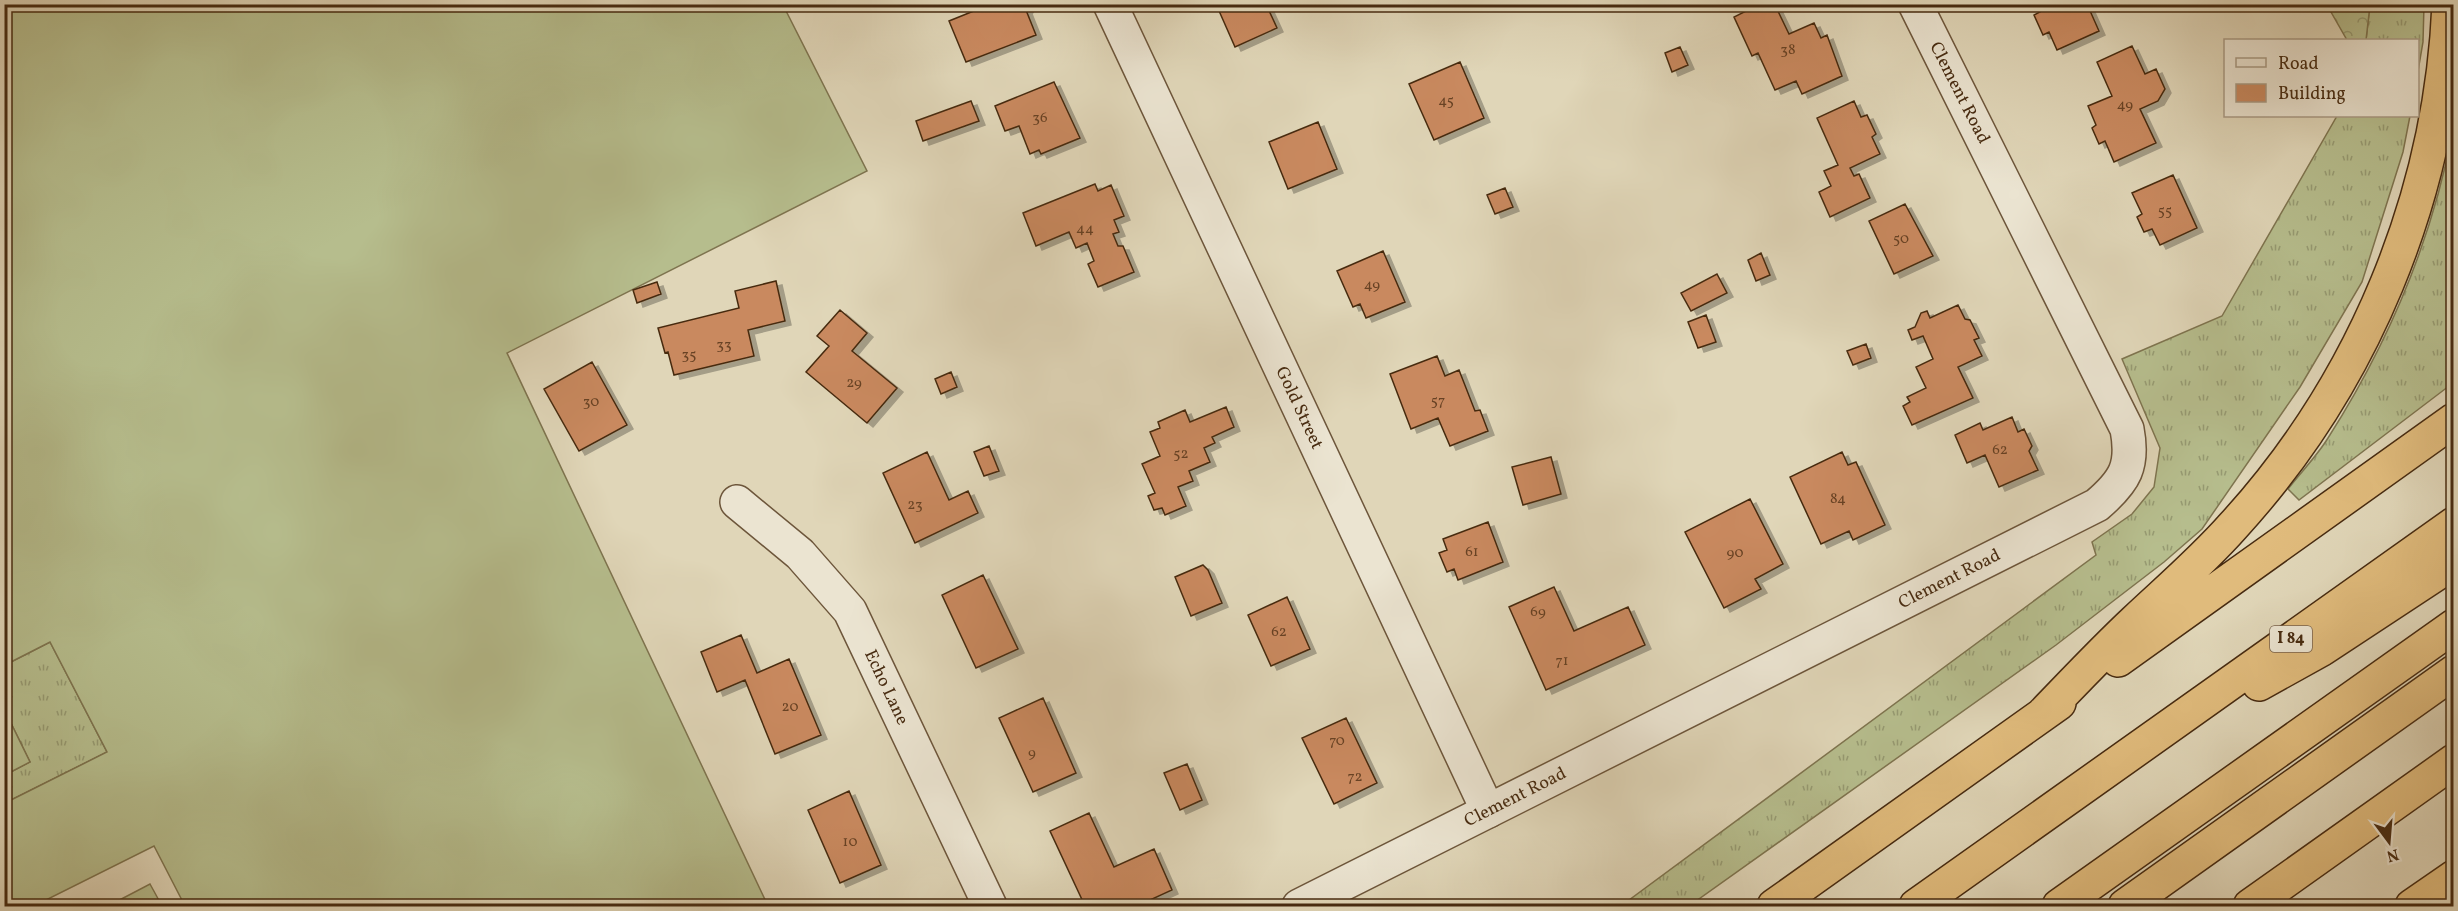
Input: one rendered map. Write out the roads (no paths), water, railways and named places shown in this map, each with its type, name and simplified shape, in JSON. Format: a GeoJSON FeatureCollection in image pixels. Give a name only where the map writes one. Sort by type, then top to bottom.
{"type":"FeatureCollection","features":[{"type":"Feature","properties":{"kind":"highway"},"geometry":{"type":"LineString","coordinates":[[2043,714],[2235,525],[2291,455],[2342,376],[2384,293],[2416,205],[2437,115],[2446,53],[2449,4]]}},
{"type":"Feature","properties":{"kind":"highway"},"geometry":{"type":"LineString","coordinates":[[1774,906],[2454,420]]}},
{"type":"Feature","properties":{"kind":"highway","name":"I 84"},"geometry":{"type":"LineString","coordinates":[[1916,906],[2454,524]]}},
{"type":"Feature","properties":{"kind":"highway"},"geometry":{"type":"LineString","coordinates":[[2130,754],[2322,649],[2454,562]]}},
{"type":"Feature","properties":{"kind":"highway"},"geometry":{"type":"LineString","coordinates":[[2059,906],[2454,626]]}},
{"type":"Feature","properties":{"kind":"highway"},"geometry":{"type":"LineString","coordinates":[[2125,906],[2454,672]]}},
{"type":"Feature","properties":{"kind":"highway"},"geometry":{"type":"LineString","coordinates":[[2250,906],[2454,761]]}},
{"type":"Feature","properties":{"kind":"highway"},"geometry":{"type":"LineString","coordinates":[[2412,906],[2454,877]]}},
{"type":"Feature","properties":{"kind":"street","name":"Gold Street"},"geometry":{"type":"LineString","coordinates":[[1110,4],[1488,811]]}},
{"type":"Feature","properties":{"kind":"street","name":"Clement Road"},"geometry":{"type":"LineString","coordinates":[[1299,906],[2097,505],[2117,488],[2128,470],[2131,447],[2127,429],[1915,4]]}},
{"type":"Feature","properties":{"kind":"street","name":"Echo Lane"},"geometry":{"type":"LineString","coordinates":[[737,502],[800,554],[850,611],[990,906]]}}]}
